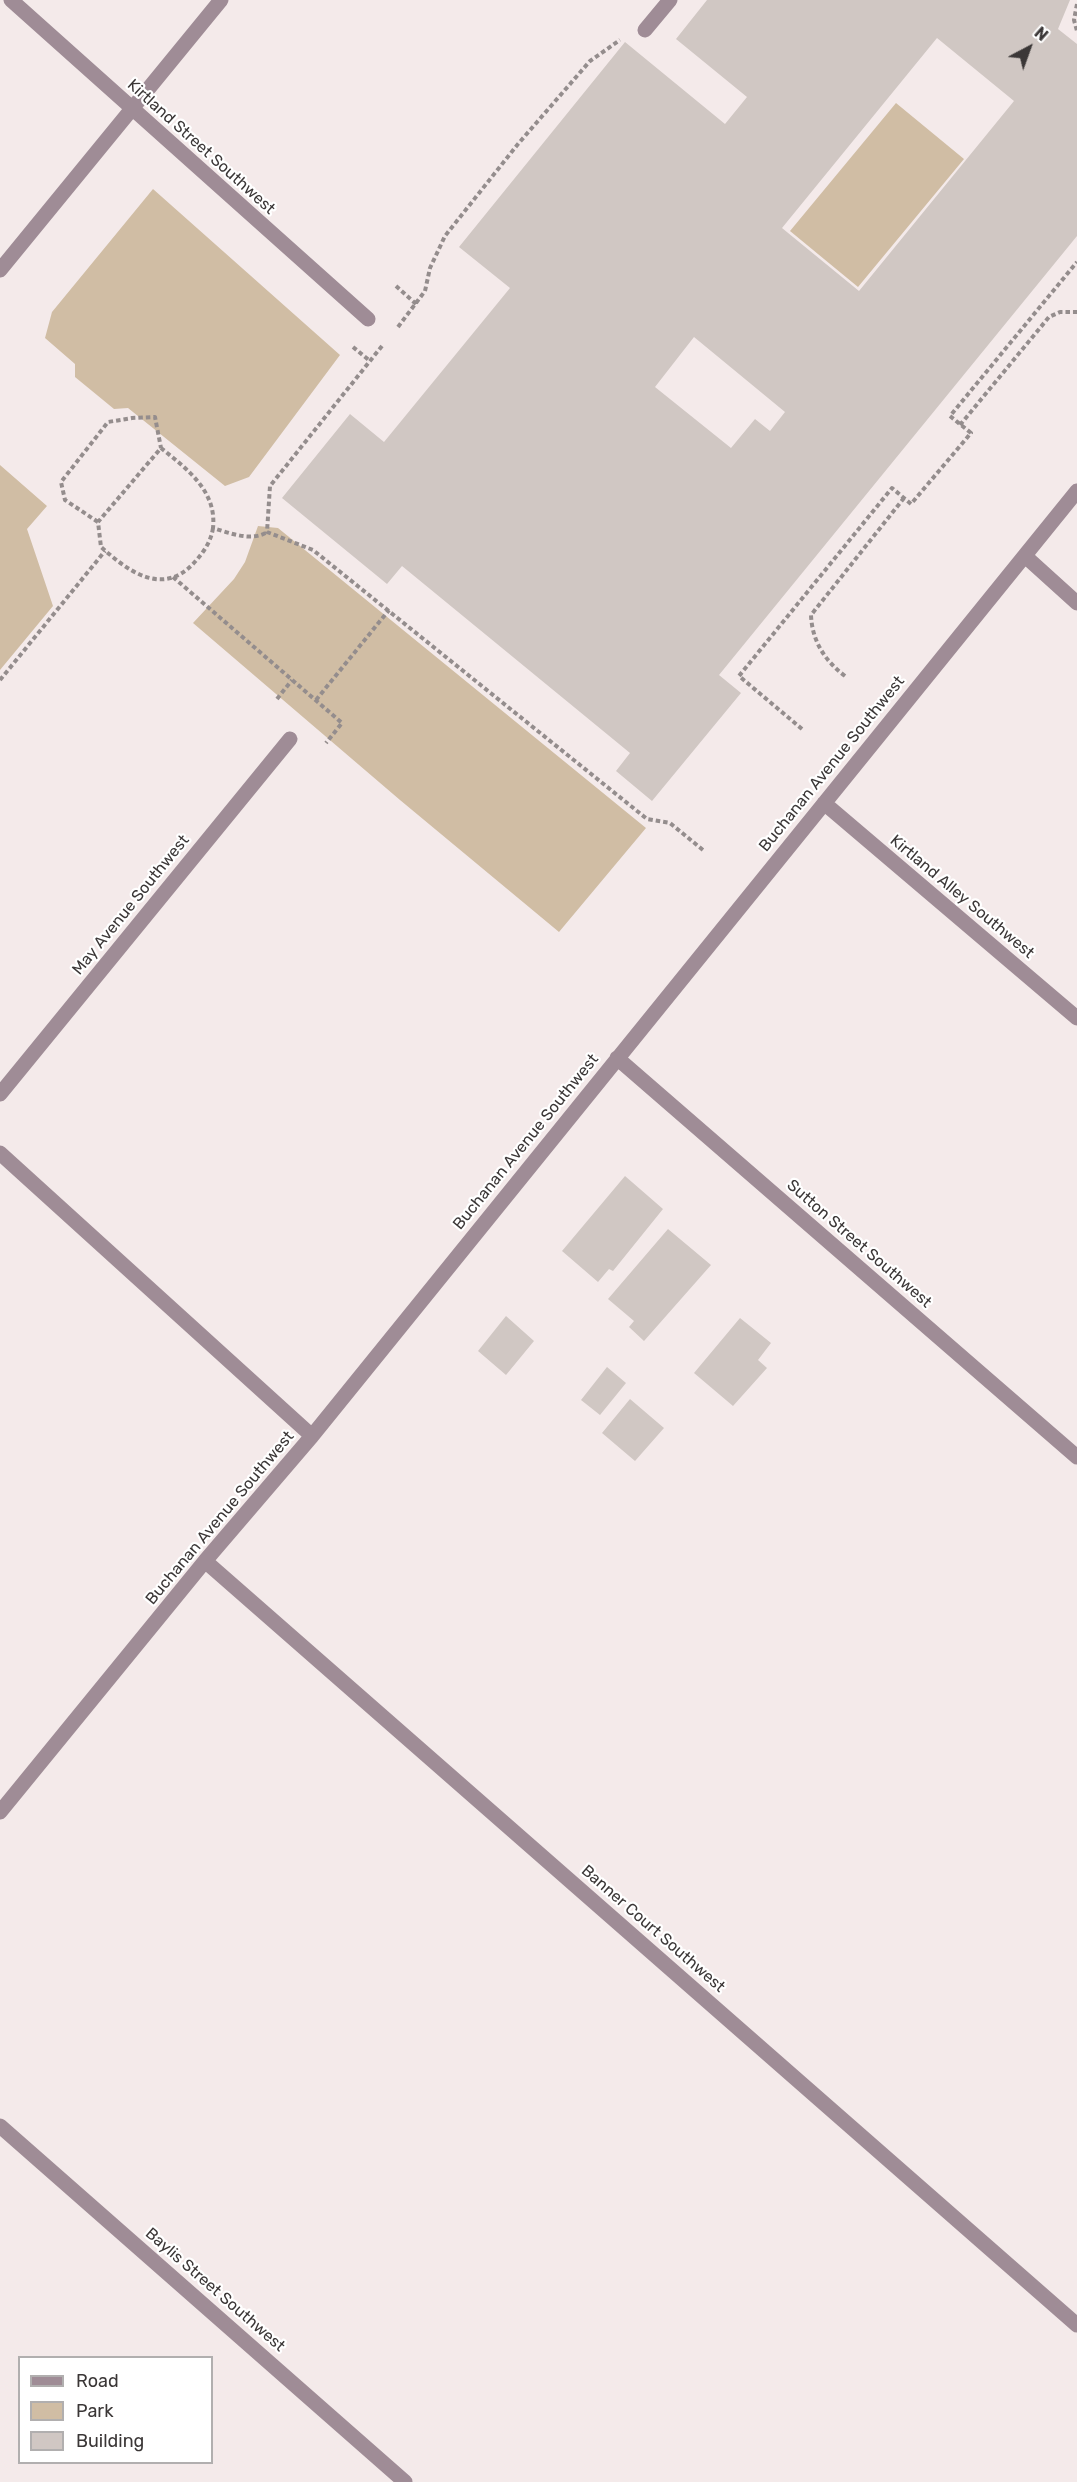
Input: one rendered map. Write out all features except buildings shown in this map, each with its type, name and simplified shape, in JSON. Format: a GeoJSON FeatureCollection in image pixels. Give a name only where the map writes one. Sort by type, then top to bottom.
{"type":"FeatureCollection","features":[{"type":"Feature","properties":{"kind":"street","name":"Kirtland Street Southwest"},"geometry":{"type":"LineString","coordinates":[[11,0],[368,319]]}},
{"type":"Feature","properties":{"kind":"street"},"geometry":{"type":"LineString","coordinates":[[0,270],[221,0]]}},
{"type":"Feature","properties":{"kind":"street"},"geometry":{"type":"LineString","coordinates":[[645,30],[670,0]]}},
{"type":"Feature","properties":{"kind":"street","name":"Buchanan Avenue Southwest"},"geometry":{"type":"LineString","coordinates":[[0,1812],[205,1561],[312,1436],[1077,490]]}},
{"type":"Feature","properties":{"kind":"street"},"geometry":{"type":"LineString","coordinates":[[1024,556],[1077,603]]}},
{"type":"Feature","properties":{"kind":"street","name":"May Avenue Southwest"},"geometry":{"type":"LineString","coordinates":[[0,1094],[290,739]]}},
{"type":"Feature","properties":{"kind":"street","name":"Kirtland Alley Southwest"},"geometry":{"type":"LineString","coordinates":[[824,803],[1077,1018]]}},
{"type":"Feature","properties":{"kind":"street","name":"Sutton Street Southwest"},"geometry":{"type":"LineString","coordinates":[[617,1058],[1077,1457]]}},
{"type":"Feature","properties":{"kind":"street"},"geometry":{"type":"LineString","coordinates":[[0,1153],[312,1436]]}},
{"type":"Feature","properties":{"kind":"street","name":"Banner Court Southwest"},"geometry":{"type":"LineString","coordinates":[[205,1561],[1077,2325]]}},
{"type":"Feature","properties":{"kind":"street","name":"Baylis Street Southwest"},"geometry":{"type":"LineString","coordinates":[[0,2126],[405,2482]]}},
{"type":"Feature","properties":{"kind":"path"},"geometry":{"type":"LineString","coordinates":[[1077,4],[1074,20],[1077,31]]}},
{"type":"Feature","properties":{"kind":"path"},"geometry":{"type":"LineString","coordinates":[[397,329],[425,291],[430,268],[445,236],[518,144],[590,61],[616,42],[645,30]]}},
{"type":"Feature","properties":{"kind":"path"},"geometry":{"type":"LineString","coordinates":[[802,729],[739,676],[892,488],[911,504],[971,433],[950,416],[1077,262]]}},
{"type":"Feature","properties":{"kind":"path"},"geometry":{"type":"LineString","coordinates":[[396,286],[416,304]]}},
{"type":"Feature","properties":{"kind":"path"},"geometry":{"type":"LineString","coordinates":[[960,425],[1049,317],[1060,312],[1077,312]]}},
{"type":"Feature","properties":{"kind":"path"},"geometry":{"type":"LineString","coordinates":[[346,340],[370,361]]}},
{"type":"Feature","properties":{"kind":"path"},"geometry":{"type":"LineString","coordinates":[[267,532],[270,486],[383,345]]}},
{"type":"Feature","properties":{"kind":"path"},"geometry":{"type":"LineString","coordinates":[[98,522],[65,500],[61,482],[108,422],[155,417],[161,448],[188,471],[202,487],[215,513],[212,538],[198,558],[190,567],[173,577],[155,579],[127,570],[100,547],[98,522],[161,448]]}},
{"type":"Feature","properties":{"kind":"path"},"geometry":{"type":"LineString","coordinates":[[845,676],[829,661],[819,647],[812,630],[811,615],[904,498]]}},
{"type":"Feature","properties":{"kind":"path"},"geometry":{"type":"LineString","coordinates":[[213,528],[250,536],[260,536],[267,532]]}},
{"type":"Feature","properties":{"kind":"path"},"geometry":{"type":"LineString","coordinates":[[267,532],[313,550],[646,819],[670,823],[703,850]]}},
{"type":"Feature","properties":{"kind":"path"},"geometry":{"type":"LineString","coordinates":[[0,680],[105,551]]}},
{"type":"Feature","properties":{"kind":"path"},"geometry":{"type":"LineString","coordinates":[[173,577],[342,723],[326,742]]}},
{"type":"Feature","properties":{"kind":"path"},"geometry":{"type":"LineString","coordinates":[[316,700],[390,610]]}},
{"type":"Feature","properties":{"kind":"path"},"geometry":{"type":"LineString","coordinates":[[277,699],[292,680]]}},
{"type":"Feature","properties":{"kind":"green space"},"geometry":{"type":"Polygon","coordinates":[[[896,103],[964,159],[858,287],[790,231],[896,103]]]}},
{"type":"Feature","properties":{"kind":"green space"},"geometry":{"type":"Polygon","coordinates":[[[153,189],[340,355],[249,477],[225,486],[128,408],[114,409],[75,377],[75,364],[45,338],[52,312],[153,189]]]}},
{"type":"Feature","properties":{"kind":"green space"},"geometry":{"type":"Polygon","coordinates":[[[0,465],[47,506],[27,529],[53,606],[0,670],[0,465]]]}},
{"type":"Feature","properties":{"kind":"green space"},"geometry":{"type":"Polygon","coordinates":[[[258,526],[278,528],[646,828],[559,932],[193,623],[234,579],[245,562],[258,526]]]}}]}
